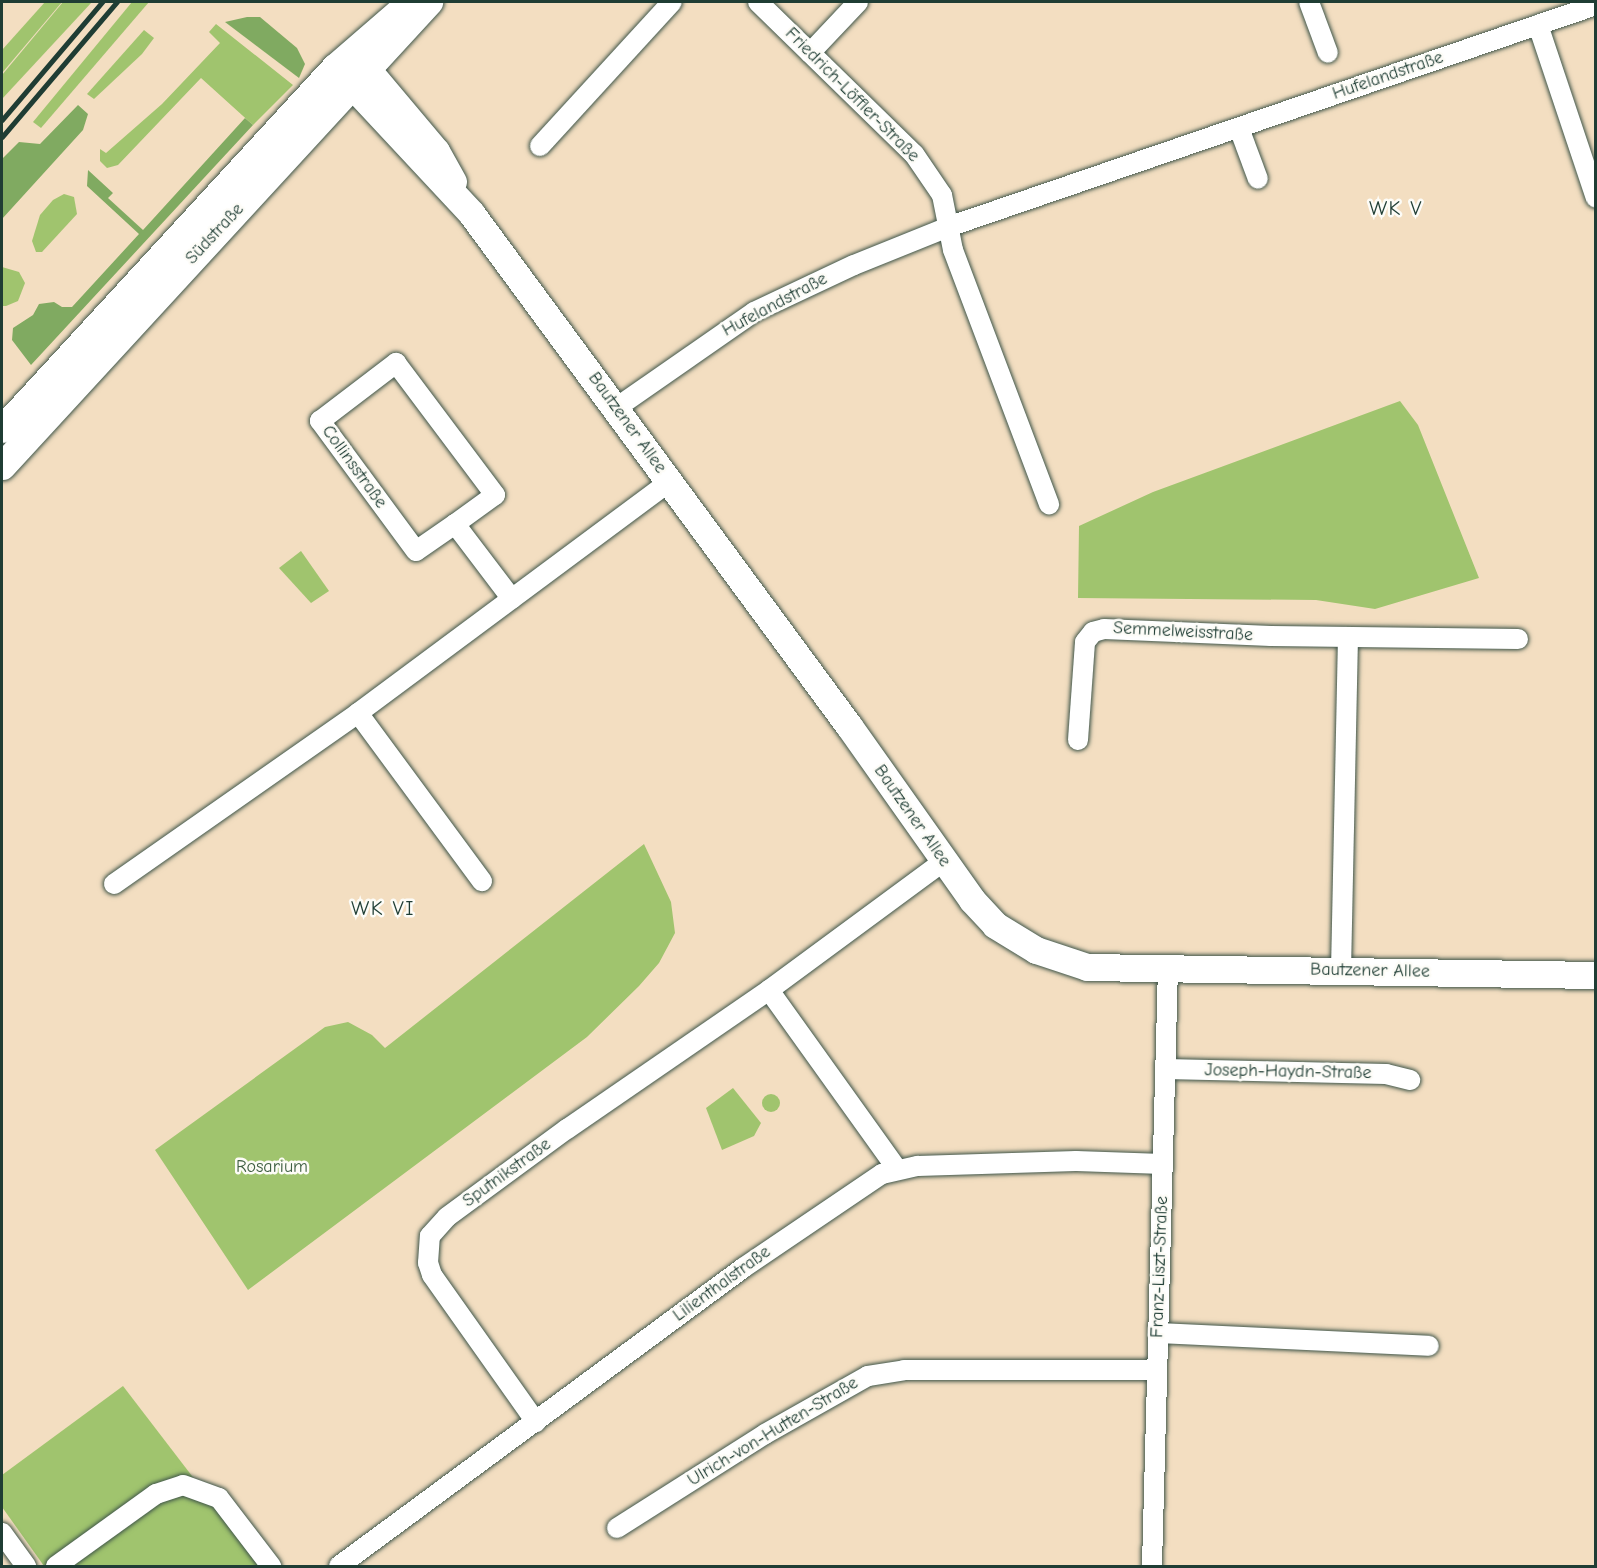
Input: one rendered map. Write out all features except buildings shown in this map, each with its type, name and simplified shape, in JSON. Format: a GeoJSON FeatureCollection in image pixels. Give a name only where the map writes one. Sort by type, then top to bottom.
{"type":"FeatureCollection","features":[{"type":"Feature","properties":{"kind":"street","name":"Südstraße"},"geometry":{"type":"LineString","coordinates":[[2,466],[410,2]]}},
{"type":"Feature","properties":{"kind":"street","name":"Südstraße"},"geometry":{"type":"LineString","coordinates":[[2,429],[352,68],[429,2]]}},
{"type":"Feature","properties":{"kind":"street"},"geometry":{"type":"LineString","coordinates":[[540,146],[672,2]]}},
{"type":"Feature","properties":{"kind":"street","name":"Friedrich-Löffler-Straße"},"geometry":{"type":"LineString","coordinates":[[758,2],[914,153],[942,195],[948,227]]}},
{"type":"Feature","properties":{"kind":"street"},"geometry":{"type":"LineString","coordinates":[[810,53],[858,2]]}},
{"type":"Feature","properties":{"kind":"street"},"geometry":{"type":"LineString","coordinates":[[1309,2],[1328,53]]}},
{"type":"Feature","properties":{"kind":"street","name":"Hufelandstraße"},"geometry":{"type":"LineString","coordinates":[[616,408],[724,330],[769,304],[948,227],[1596,5]]}},
{"type":"Feature","properties":{"kind":"street"},"geometry":{"type":"LineString","coordinates":[[1538,25],[1596,198]]}},
{"type":"Feature","properties":{"kind":"street","name":"Bautzener Allee"},"geometry":{"type":"LineString","coordinates":[[352,68],[471,213],[616,408],[972,900],[995,925],[1036,950],[1088,967],[1596,975]]}},
{"type":"Feature","properties":{"kind":"street"},"geometry":{"type":"LineString","coordinates":[[1239,128],[1258,179]]}},
{"type":"Feature","properties":{"kind":"street"},"geometry":{"type":"LineString","coordinates":[[948,227],[993,362],[1049,504]]}},
{"type":"Feature","properties":{"kind":"street","name":"Collinsstraße"},"geometry":{"type":"LineString","coordinates":[[396,363],[495,495],[455,524],[416,551],[320,421],[396,363]]}},
{"type":"Feature","properties":{"kind":"street"},"geometry":{"type":"LineString","coordinates":[[114,884],[358,713],[669,482]]}},
{"type":"Feature","properties":{"kind":"street"},"geometry":{"type":"LineString","coordinates":[[455,524],[512,599]]}},
{"type":"Feature","properties":{"kind":"street","name":"Semmelweisstraße"},"geometry":{"type":"LineString","coordinates":[[1078,740],[1083,652],[1093,632],[1104,628],[1348,637],[1518,639]]}},
{"type":"Feature","properties":{"kind":"street"},"geometry":{"type":"LineString","coordinates":[[1341,971],[1348,637]]}},
{"type":"Feature","properties":{"kind":"street"},"geometry":{"type":"LineString","coordinates":[[358,713],[482,880]]}},
{"type":"Feature","properties":{"kind":"street","name":"Sputnikstraße"},"geometry":{"type":"LineString","coordinates":[[536,1422],[432,1275],[428,1263],[430,1236],[447,1217],[558,1136],[769,990],[944,861]]}},
{"type":"Feature","properties":{"kind":"street","name":"Franz-Liszt-Straße"},"geometry":{"type":"LineString","coordinates":[[1152,1566],[1168,967]]}},
{"type":"Feature","properties":{"kind":"street"},"geometry":{"type":"LineString","coordinates":[[769,990],[897,1169]]}},
{"type":"Feature","properties":{"kind":"street","name":"Joseph-Haydn-Straße"},"geometry":{"type":"LineString","coordinates":[[1165,1069],[1386,1074],[1410,1080]]}},
{"type":"Feature","properties":{"kind":"street","name":"Lilienthalstraße"},"geometry":{"type":"LineString","coordinates":[[339,1566],[840,1199],[897,1169],[1076,1161],[1163,1164]]}},
{"type":"Feature","properties":{"kind":"street"},"geometry":{"type":"LineString","coordinates":[[1158,1333],[1429,1346]]}},
{"type":"Feature","properties":{"kind":"street","name":"Ulrich-von-Hutten-Straße"},"geometry":{"type":"LineString","coordinates":[[617,1528],[765,1434],[868,1376],[904,1370],[1157,1370]]}},
{"type":"Feature","properties":{"kind":"street"},"geometry":{"type":"LineString","coordinates":[[56,1566],[156,1494],[183,1485],[219,1498],[271,1566]]}},
{"type":"Feature","properties":{"kind":"street"},"geometry":{"type":"LineString","coordinates":[[2,1533],[26,1566]]}},
{"type":"Feature","properties":{"kind":"green space"},"geometry":{"type":"Polygon","coordinates":[[[45,2],[62,2],[2,73],[2,50],[45,2]]]}},
{"type":"Feature","properties":{"kind":"green space"},"geometry":{"type":"Polygon","coordinates":[[[63,2],[92,2],[2,99],[2,75],[63,2]]]}},
{"type":"Feature","properties":{"kind":"green space"},"geometry":{"type":"Polygon","coordinates":[[[132,2],[149,2],[41,128],[33,122],[132,2]]]}},
{"type":"Feature","properties":{"kind":"green space"},"geometry":{"type":"Polygon","coordinates":[[[247,17],[260,17],[297,48],[305,64],[299,78],[225,22],[247,17]]]}},
{"type":"Feature","properties":{"kind":"green space"},"geometry":{"type":"Polygon","coordinates":[[[216,24],[293,85],[253,125],[201,78],[118,165],[107,168],[100,161],[100,149],[106,153],[162,104],[220,43],[209,32],[216,24]]]}},
{"type":"Feature","properties":{"kind":"green space"},"geometry":{"type":"Polygon","coordinates":[[[144,30],[154,38],[142,54],[94,99],[87,94],[144,30]]]}},
{"type":"Feature","properties":{"kind":"green space"},"geometry":{"type":"Polygon","coordinates":[[[78,105],[88,114],[83,130],[2,219],[2,159],[19,142],[40,144],[78,105]]]}},
{"type":"Feature","properties":{"kind":"green space"},"geometry":{"type":"Polygon","coordinates":[[[245,118],[253,125],[31,365],[12,340],[13,328],[33,315],[39,304],[54,302],[62,307],[72,307],[139,234],[87,186],[88,170],[113,193],[108,198],[143,230],[245,118]]]}},
{"type":"Feature","properties":{"kind":"green space"},"geometry":{"type":"Polygon","coordinates":[[[64,194],[74,197],[77,214],[42,252],[36,252],[32,241],[40,215],[53,200],[64,194]]]}},
{"type":"Feature","properties":{"kind":"green space"},"geometry":{"type":"Polygon","coordinates":[[[2,267],[19,272],[25,283],[18,301],[6,306],[2,306],[2,267]]]}},
{"type":"Feature","properties":{"kind":"green space"},"geometry":{"type":"Polygon","coordinates":[[[1400,401],[1418,425],[1479,578],[1375,609],[1316,600],[1078,598],[1079,526],[1153,492],[1400,401]]]}},
{"type":"Feature","properties":{"kind":"green space"},"geometry":{"type":"Polygon","coordinates":[[[301,551],[329,591],[311,603],[279,568],[301,551]]]}},
{"type":"Feature","properties":{"kind":"green space","name":"Rosarium"},"geometry":{"type":"Polygon","coordinates":[[[644,844],[671,902],[675,933],[659,963],[639,986],[587,1037],[248,1290],[155,1150],[325,1027],[348,1022],[372,1035],[385,1048],[644,844]]]}},
{"type":"Feature","properties":{"kind":"green space"},"geometry":{"type":"Polygon","coordinates":[[[733,1088],[761,1123],[754,1136],[722,1150],[706,1108],[733,1088]]]}},
{"type":"Feature","properties":{"kind":"green space"},"geometry":{"type":"Polygon","coordinates":[[[771,1094],[777,1097],[780,1103],[777,1109],[771,1112],[765,1109],[762,1103],[765,1097],[771,1094]]]}},
{"type":"Feature","properties":{"kind":"green space"},"geometry":{"type":"Polygon","coordinates":[[[123,1386],[261,1566],[44,1566],[2,1507],[2,1475],[123,1386]]]}},
{"type":"Feature","properties":{"kind":"railway"},"geometry":{"type":"LineString","coordinates":[[2,120],[102,2]]}},
{"type":"Feature","properties":{"kind":"railway"},"geometry":{"type":"LineString","coordinates":[[2,137],[117,2]]}},
{"type":"Feature","properties":{"kind":"district","name":"WK V"},"geometry":{"type":"Point","coordinates":[1396,208]}},
{"type":"Feature","properties":{"kind":"district","name":"WK VI"},"geometry":{"type":"Point","coordinates":[383,908]}}]}
